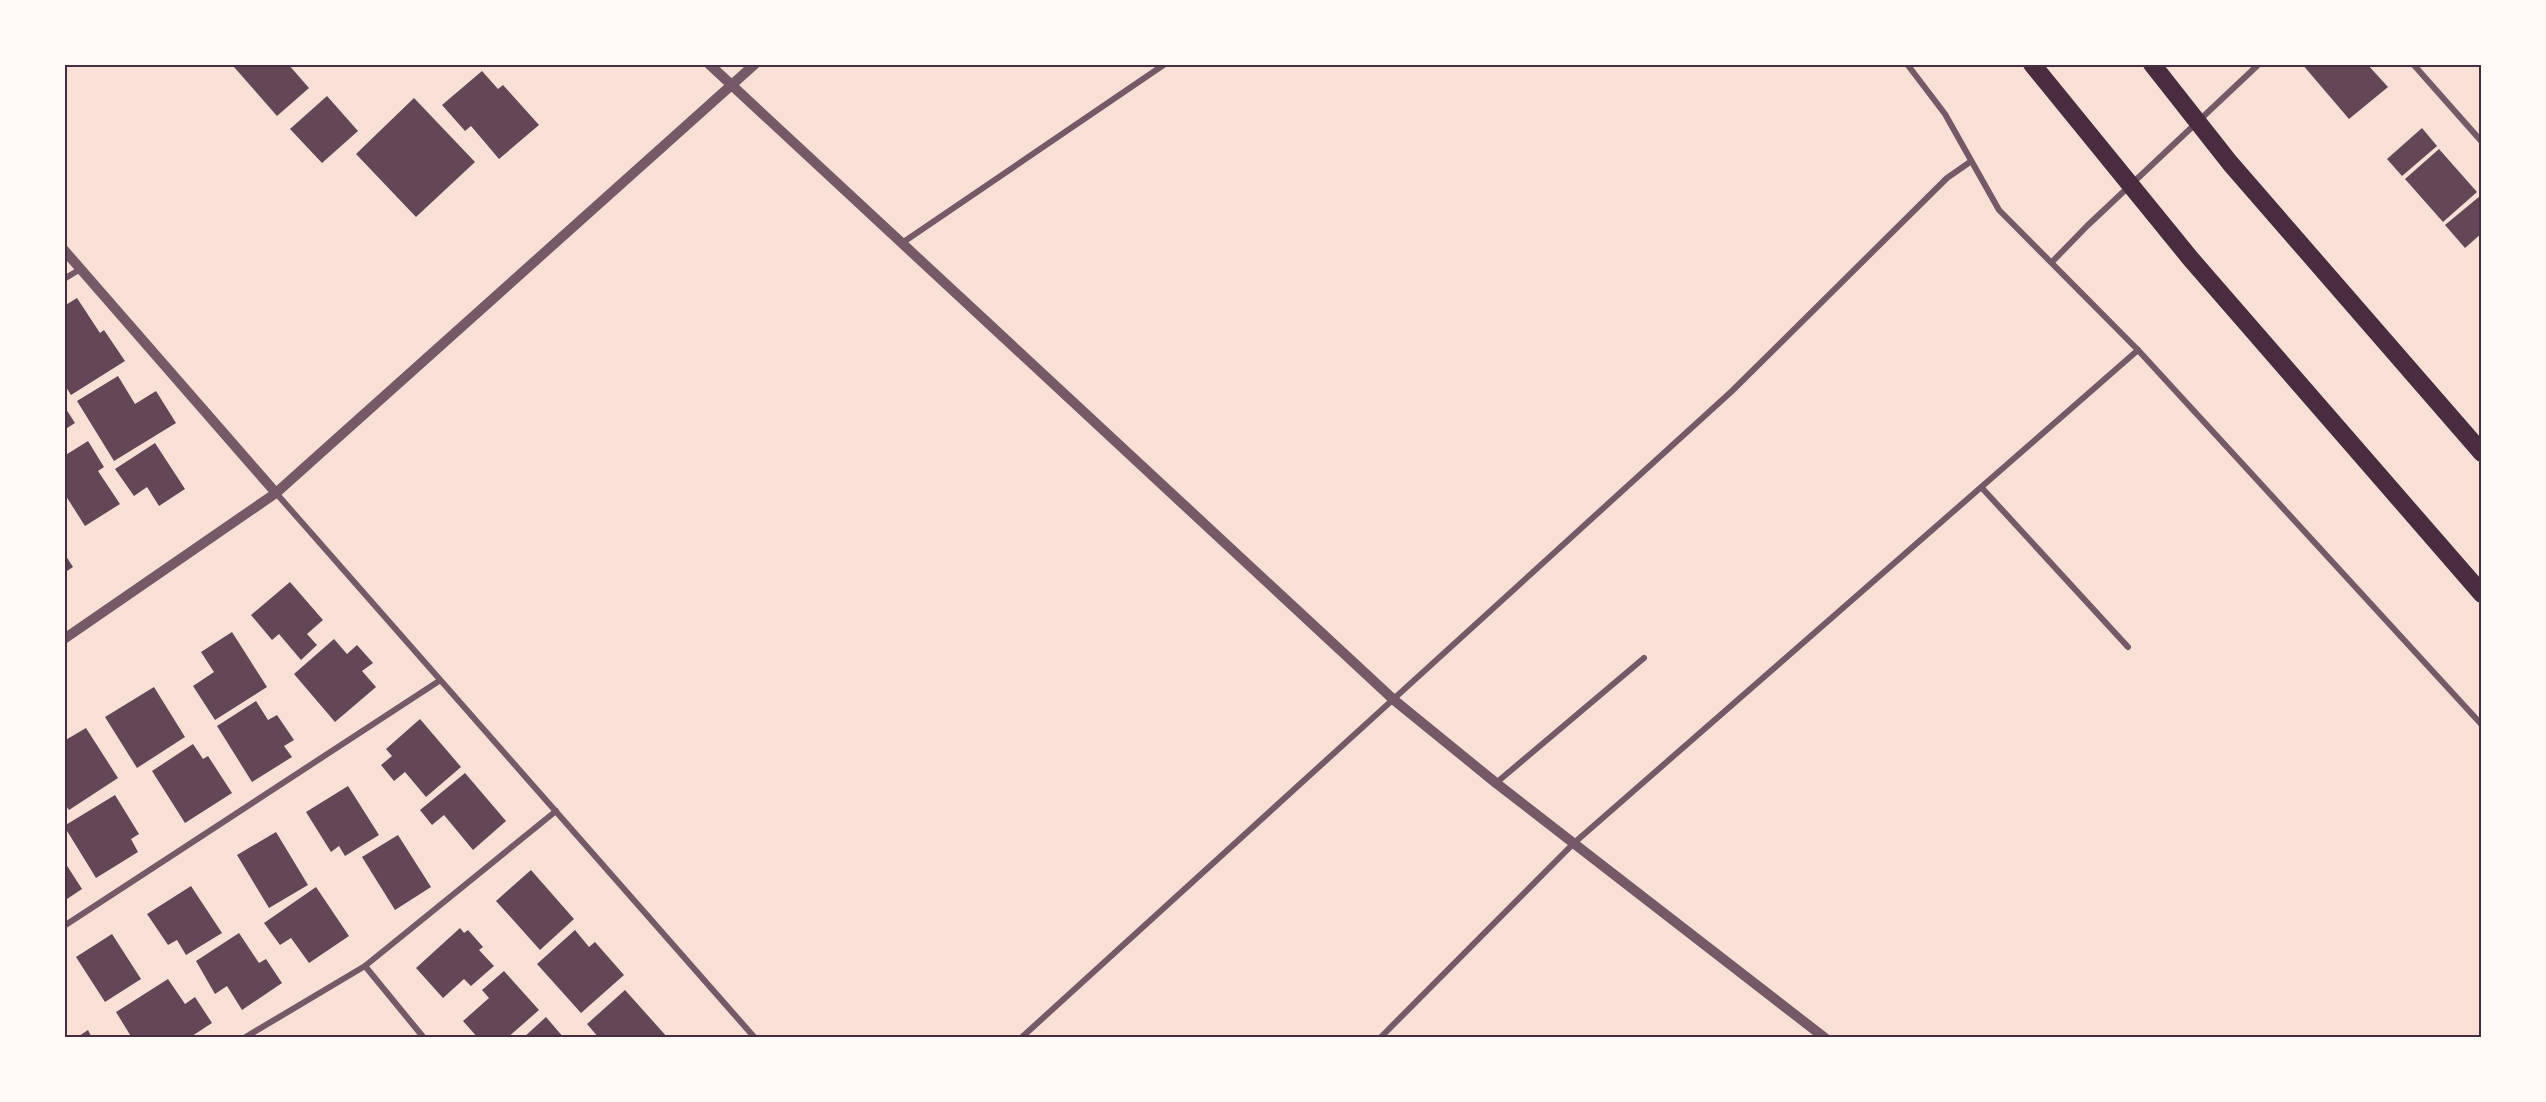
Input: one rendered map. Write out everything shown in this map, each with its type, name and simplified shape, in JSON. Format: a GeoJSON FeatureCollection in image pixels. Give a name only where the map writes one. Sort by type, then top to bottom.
{"type":"FeatureCollection","features":[{"type":"Feature","properties":{"kind":"highway"},"geometry":{"type":"LineString","coordinates":[[2032,64],[2190,258],[2481,594]]}},
{"type":"Feature","properties":{"kind":"highway"},"geometry":{"type":"LineString","coordinates":[[2152,64],[2238,171],[2481,453]]}},
{"type":"Feature","properties":{"kind":"street"},"geometry":{"type":"LineString","coordinates":[[709,64],[1394,700],[1496,783],[1825,1038]]}},
{"type":"Feature","properties":{"kind":"street"},"geometry":{"type":"LineString","coordinates":[[64,639],[276,493],[755,64]]}},
{"type":"Feature","properties":{"kind":"street"},"geometry":{"type":"LineString","coordinates":[[902,243],[1164,64]]}},
{"type":"Feature","properties":{"kind":"street"},"geometry":{"type":"LineString","coordinates":[[1906,64],[1945,114],[1999,210],[2138,350],[2481,725]]}},
{"type":"Feature","properties":{"kind":"street"},"geometry":{"type":"LineString","coordinates":[[2052,262],[2087,226],[2259,64]]}},
{"type":"Feature","properties":{"kind":"street"},"geometry":{"type":"LineString","coordinates":[[2414,65],[2481,142]]}},
{"type":"Feature","properties":{"kind":"street"},"geometry":{"type":"LineString","coordinates":[[1021,1038],[1732,391],[1947,178],[1970,162]]}},
{"type":"Feature","properties":{"kind":"street"},"geometry":{"type":"LineString","coordinates":[[64,250],[439,681],[755,1038]]}},
{"type":"Feature","properties":{"kind":"street"},"geometry":{"type":"LineString","coordinates":[[64,279],[82,268]]}},
{"type":"Feature","properties":{"kind":"street"},"geometry":{"type":"LineString","coordinates":[[1380,1038],[1574,843],[2138,350]]}},
{"type":"Feature","properties":{"kind":"street"},"geometry":{"type":"LineString","coordinates":[[1982,488],[2128,647]]}},
{"type":"Feature","properties":{"kind":"street"},"geometry":{"type":"LineString","coordinates":[[1496,783],[1644,658]]}},
{"type":"Feature","properties":{"kind":"street"},"geometry":{"type":"LineString","coordinates":[[64,926],[439,681]]}},
{"type":"Feature","properties":{"kind":"street"},"geometry":{"type":"LineString","coordinates":[[244,1038],[365,966],[556,811]]}},
{"type":"Feature","properties":{"kind":"street"},"geometry":{"type":"LineString","coordinates":[[365,966],[424,1038]]}},
{"type":"Feature","properties":{"kind":"building"},"geometry":{"type":"Polygon","coordinates":[[[237,64],[288,64],[309,88],[277,116],[234,67],[237,64]]]}},
{"type":"Feature","properties":{"kind":"building"},"geometry":{"type":"Polygon","coordinates":[[[2302,64],[2367,64],[2388,87],[2349,119],[2302,64]]]}},
{"type":"Feature","properties":{"kind":"building"},"geometry":{"type":"Polygon","coordinates":[[[482,71],[498,89],[503,85],[539,125],[499,159],[471,126],[465,131],[442,105],[482,71]]]}},
{"type":"Feature","properties":{"kind":"building"},"geometry":{"type":"Polygon","coordinates":[[[327,96],[358,131],[322,163],[290,129],[327,96]]]}},
{"type":"Feature","properties":{"kind":"building"},"geometry":{"type":"Polygon","coordinates":[[[414,98],[475,162],[416,217],[356,154],[414,98]]]}},
{"type":"Feature","properties":{"kind":"building"},"geometry":{"type":"Polygon","coordinates":[[[2422,128],[2437,146],[2402,176],[2387,159],[2422,128]]]}},
{"type":"Feature","properties":{"kind":"building"},"geometry":{"type":"Polygon","coordinates":[[[2439,149],[2477,192],[2443,222],[2405,179],[2439,149]]]}},
{"type":"Feature","properties":{"kind":"building"},"geometry":{"type":"Polygon","coordinates":[[[2480,196],[2482,233],[2465,248],[2445,225],[2480,196]]]}},
{"type":"Feature","properties":{"kind":"building"},"geometry":{"type":"Polygon","coordinates":[[[77,298],[100,333],[104,330],[125,361],[71,395],[64,384],[64,306],[77,298]]]}},
{"type":"Feature","properties":{"kind":"building"},"geometry":{"type":"Polygon","coordinates":[[[118,376],[135,404],[156,391],[176,423],[114,461],[77,401],[118,376]]]}},
{"type":"Feature","properties":{"kind":"building"},"geometry":{"type":"Polygon","coordinates":[[[64,406],[75,423],[64,430],[64,406]]]}},
{"type":"Feature","properties":{"kind":"building"},"geometry":{"type":"Polygon","coordinates":[[[88,441],[104,467],[98,471],[120,504],[85,526],[64,493],[64,456],[88,441]]]}},
{"type":"Feature","properties":{"kind":"building"},"geometry":{"type":"Polygon","coordinates":[[[155,443],[185,489],[159,506],[147,487],[134,496],[115,469],[155,443]]]}},
{"type":"Feature","properties":{"kind":"building"},"geometry":{"type":"Polygon","coordinates":[[[64,553],[73,567],[64,573],[64,553]]]}},
{"type":"Feature","properties":{"kind":"building"},"geometry":{"type":"Polygon","coordinates":[[[290,582],[323,620],[307,634],[317,645],[301,660],[279,634],[272,640],[251,615],[290,582]]]}},
{"type":"Feature","properties":{"kind":"building"},"geometry":{"type":"Polygon","coordinates":[[[232,632],[267,687],[215,720],[193,686],[214,672],[201,652],[232,632]]]}},
{"type":"Feature","properties":{"kind":"building"},"geometry":{"type":"Polygon","coordinates":[[[334,639],[347,654],[357,645],[373,663],[362,671],[376,687],[335,722],[294,674],[334,639]]]}},
{"type":"Feature","properties":{"kind":"building"},"geometry":{"type":"Polygon","coordinates":[[[154,687],[185,737],[137,768],[105,717],[154,687]]]}},
{"type":"Feature","properties":{"kind":"building"},"geometry":{"type":"Polygon","coordinates":[[[256,701],[268,720],[277,715],[294,740],[284,746],[292,757],[252,782],[217,726],[256,701]]]}},
{"type":"Feature","properties":{"kind":"building"},"geometry":{"type":"Polygon","coordinates":[[[420,719],[461,767],[426,797],[405,772],[394,781],[381,765],[392,756],[386,749],[420,719]]]}},
{"type":"Feature","properties":{"kind":"building"},"geometry":{"type":"Polygon","coordinates":[[[86,728],[118,778],[69,810],[64,803],[64,741],[86,728]]]}},
{"type":"Feature","properties":{"kind":"building"},"geometry":{"type":"Polygon","coordinates":[[[193,744],[203,759],[208,756],[232,793],[185,823],[152,771],[193,744]]]}},
{"type":"Feature","properties":{"kind":"building"},"geometry":{"type":"Polygon","coordinates":[[[465,773],[506,821],[473,850],[444,815],[432,825],[420,810],[465,773]]]}},
{"type":"Feature","properties":{"kind":"building"},"geometry":{"type":"Polygon","coordinates":[[[348,786],[379,835],[345,856],[339,846],[331,852],[306,812],[348,786]]]}},
{"type":"Feature","properties":{"kind":"building"},"geometry":{"type":"Polygon","coordinates":[[[115,795],[139,834],[131,839],[138,852],[96,878],[64,826],[115,795]]]}},
{"type":"Feature","properties":{"kind":"building"},"geometry":{"type":"Polygon","coordinates":[[[276,832],[308,885],[269,908],[237,855],[276,832]]]}},
{"type":"Feature","properties":{"kind":"building"},"geometry":{"type":"Polygon","coordinates":[[[398,835],[431,887],[395,910],[362,857],[398,835]]]}},
{"type":"Feature","properties":{"kind":"building"},"geometry":{"type":"Polygon","coordinates":[[[64,861],[82,889],[64,901],[64,861]]]}},
{"type":"Feature","properties":{"kind":"building"},"geometry":{"type":"Polygon","coordinates":[[[531,870],[574,919],[540,950],[496,901],[531,870]]]}},
{"type":"Feature","properties":{"kind":"building"},"geometry":{"type":"Polygon","coordinates":[[[191,886],[222,933],[186,955],[177,940],[168,945],[147,914],[191,886]]]}},
{"type":"Feature","properties":{"kind":"building"},"geometry":{"type":"Polygon","coordinates":[[[316,887],[349,936],[309,963],[291,938],[280,945],[264,923],[316,887]]]}},
{"type":"Feature","properties":{"kind":"building"},"geometry":{"type":"Polygon","coordinates":[[[460,928],[464,933],[468,930],[483,947],[479,950],[494,966],[471,986],[464,979],[443,998],[416,968],[460,928]]]}},
{"type":"Feature","properties":{"kind":"building"},"geometry":{"type":"Polygon","coordinates":[[[575,930],[589,947],[595,942],[624,975],[581,1013],[537,964],[575,930]]]}},
{"type":"Feature","properties":{"kind":"building"},"geometry":{"type":"Polygon","coordinates":[[[239,933],[259,963],[266,959],[282,983],[242,1010],[227,986],[215,994],[196,961],[239,933]]]}},
{"type":"Feature","properties":{"kind":"building"},"geometry":{"type":"Polygon","coordinates":[[[112,934],[141,979],[105,1002],[76,957],[112,934]]]}},
{"type":"Feature","properties":{"kind":"building"},"geometry":{"type":"Polygon","coordinates":[[[504,971],[539,1010],[507,1038],[478,1038],[463,1021],[489,998],[482,990],[504,971]]]}},
{"type":"Feature","properties":{"kind":"building"},"geometry":{"type":"Polygon","coordinates":[[[168,979],[185,1004],[195,997],[212,1023],[189,1038],[132,1038],[116,1012],[168,979]]]}},
{"type":"Feature","properties":{"kind":"building"},"geometry":{"type":"Polygon","coordinates":[[[625,990],[668,1038],[599,1038],[587,1024],[625,990]]]}},
{"type":"Feature","properties":{"kind":"building"},"geometry":{"type":"Polygon","coordinates":[[[546,1017],[564,1038],[523,1038],[546,1017]]]}},
{"type":"Feature","properties":{"kind":"building"},"geometry":{"type":"Polygon","coordinates":[[[88,1030],[92,1038],[76,1038],[88,1030]]]}}]}
